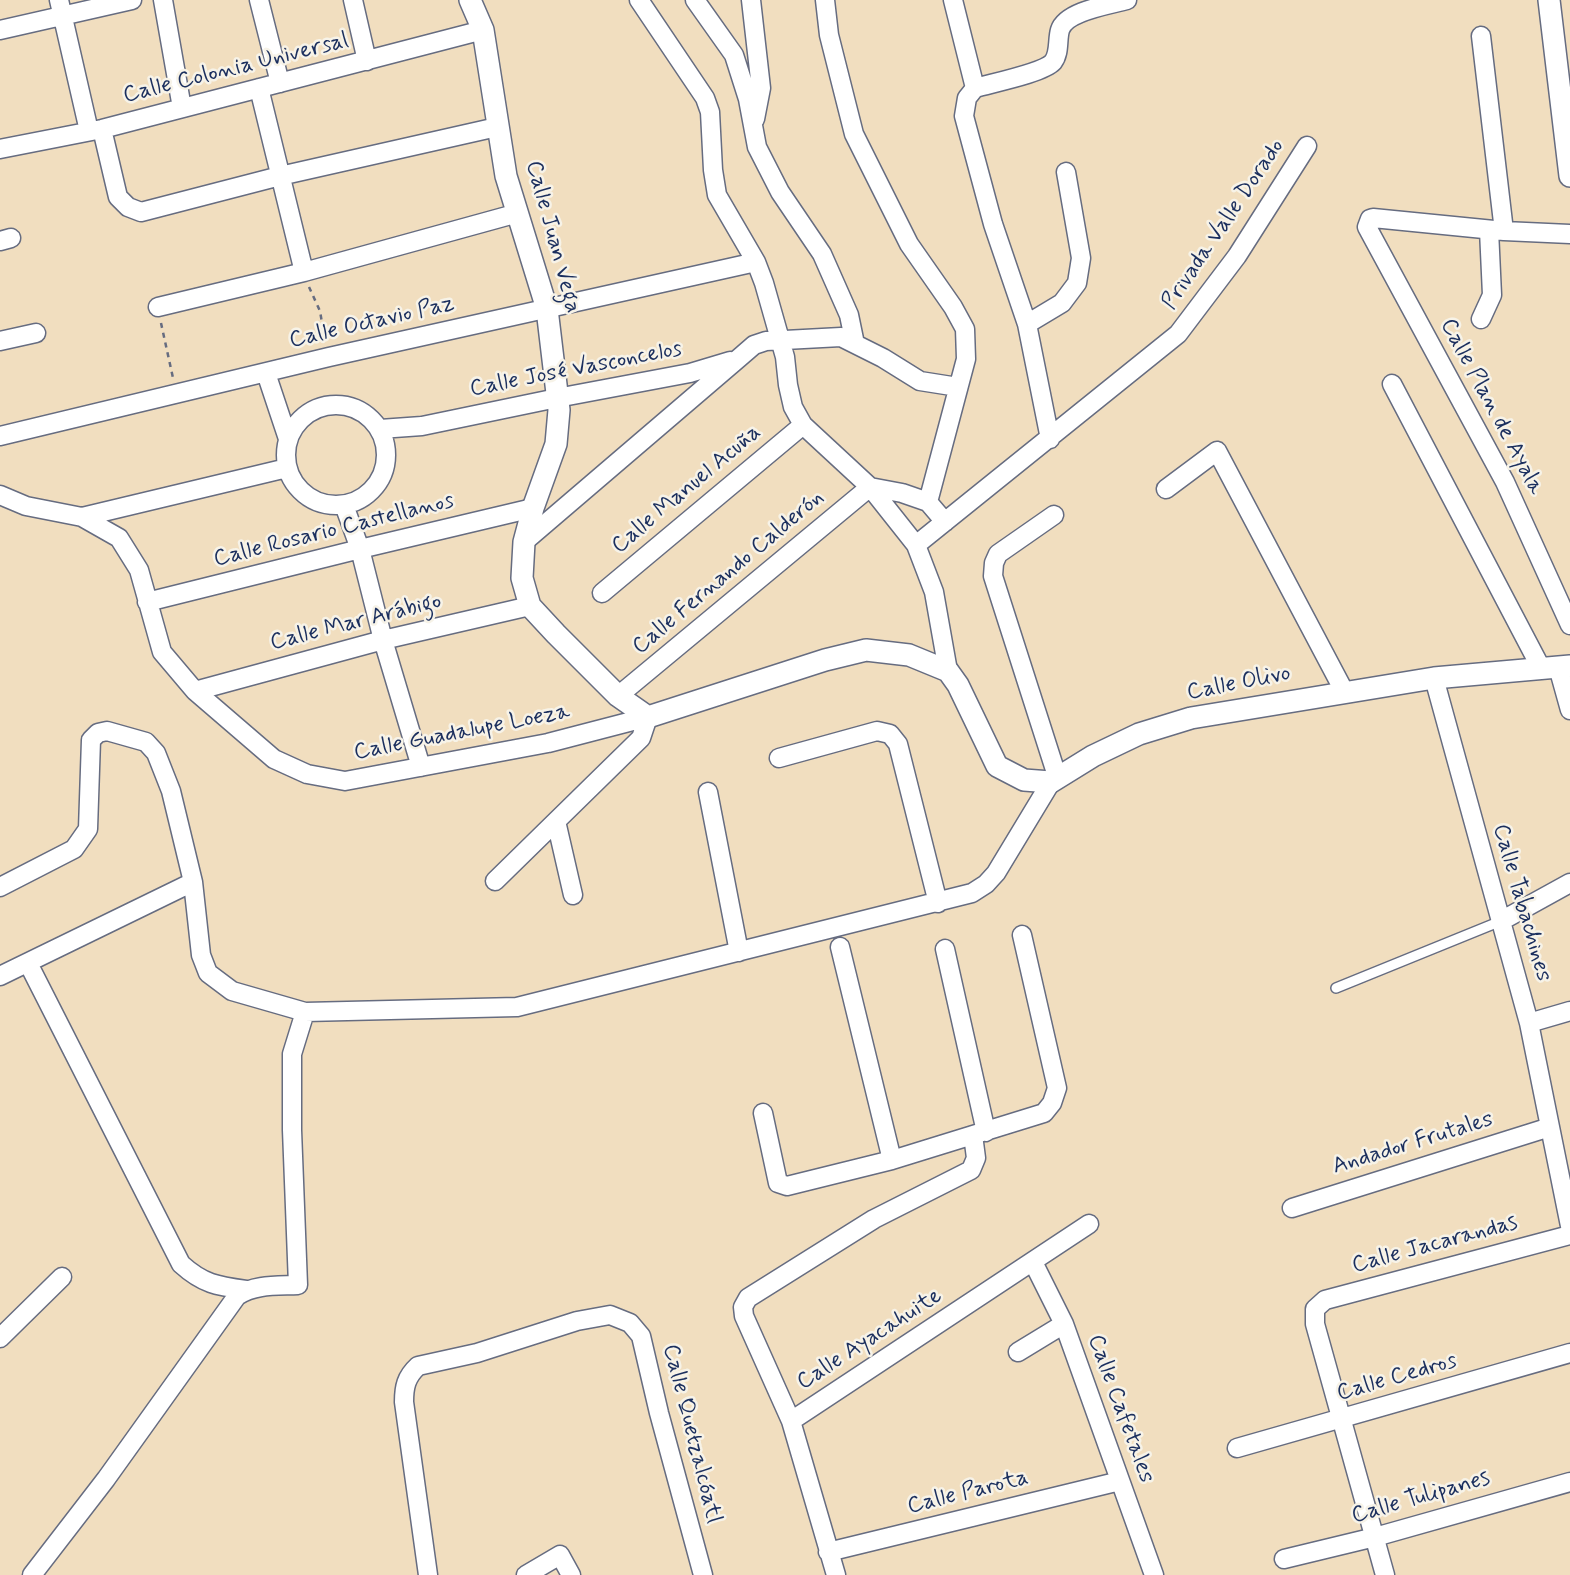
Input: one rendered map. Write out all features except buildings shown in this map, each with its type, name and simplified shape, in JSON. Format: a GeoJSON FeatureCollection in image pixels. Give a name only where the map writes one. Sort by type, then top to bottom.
{"type":"FeatureCollection","features":[{"type":"Feature","properties":{"kind":"street"},"geometry":{"type":"LineString","coordinates":[[0,30],[61,7],[132,0]]}},
{"type":"Feature","properties":{"kind":"street"},"geometry":{"type":"LineString","coordinates":[[163,0],[182,108]]}},
{"type":"Feature","properties":{"kind":"street"},"geometry":{"type":"LineString","coordinates":[[259,0],[280,83]]}},
{"type":"Feature","properties":{"kind":"street"},"geometry":{"type":"LineString","coordinates":[[353,0],[367,61]]}},
{"type":"Feature","properties":{"kind":"street","name":"Calle Juan Vega"},"geometry":{"type":"LineString","coordinates":[[470,0],[482,30],[506,176],[547,309],[559,410],[556,444],[524,542],[522,578],[530,606]]}},
{"type":"Feature","properties":{"kind":"street"},"geometry":{"type":"LineString","coordinates":[[639,0],[705,98],[710,112],[717,195],[756,262],[785,357],[793,407],[803,425],[870,487],[916,545],[934,592],[948,671],[958,685],[998,766],[1024,780],[1054,779]]}},
{"type":"Feature","properties":{"kind":"street"},"geometry":{"type":"LineString","coordinates":[[695,0],[734,55],[748,99],[757,147],[780,192],[822,254],[849,315],[855,344]]}},
{"type":"Feature","properties":{"kind":"street"},"geometry":{"type":"LineString","coordinates":[[751,0],[761,88],[753,125]]}},
{"type":"Feature","properties":{"kind":"street"},"geometry":{"type":"LineString","coordinates":[[825,0],[829,35],[854,134],[909,244],[965,329],[966,359],[928,502]]}},
{"type":"Feature","properties":{"kind":"street"},"geometry":{"type":"LineString","coordinates":[[1050,439],[1027,324],[993,224],[964,116],[967,98],[975,88],[1041,69],[1053,61],[1058,49],[1059,31],[1064,21],[1072,15],[1127,0]]}},
{"type":"Feature","properties":{"kind":"street"},"geometry":{"type":"LineString","coordinates":[[1549,0],[1565,81],[1569,166]]}},
{"type":"Feature","properties":{"kind":"street"},"geometry":{"type":"LineString","coordinates":[[956,1],[975,88]]}},
{"type":"Feature","properties":{"kind":"street"},"geometry":{"type":"LineString","coordinates":[[61,7],[118,197],[128,207],[141,212],[280,176],[498,127]]}},
{"type":"Feature","properties":{"kind":"street","name":"Calle Colonia Universal"},"geometry":{"type":"LineString","coordinates":[[0,149],[96,130],[482,30]]}},
{"type":"Feature","properties":{"kind":"street"},"geometry":{"type":"LineString","coordinates":[[1481,36],[1497,231],[1492,295],[1481,319]]}},
{"type":"Feature","properties":{"kind":"street"},"geometry":{"type":"LineString","coordinates":[[259,88],[304,272]]}},
{"type":"Feature","properties":{"kind":"street","name":"Privada Valle Dorado"},"geometry":{"type":"LineString","coordinates":[[916,545],[1178,334],[1237,256],[1307,146]]}},
{"type":"Feature","properties":{"kind":"street"},"geometry":{"type":"LineString","coordinates":[[1027,324],[1062,303],[1077,283],[1081,258],[1066,172]]}},
{"type":"Feature","properties":{"kind":"street"},"geometry":{"type":"LineString","coordinates":[[158,307],[304,272],[518,213]]}},
{"type":"Feature","properties":{"kind":"street","name":"Calle Plan de Ayala"},"geometry":{"type":"LineString","coordinates":[[1497,231],[1373,218],[1367,227],[1505,482],[1570,625]]}},
{"type":"Feature","properties":{"kind":"street"},"geometry":{"type":"LineString","coordinates":[[1497,231],[1570,234]]}},
{"type":"Feature","properties":{"kind":"street","name":"Calle Octavio Paz"},"geometry":{"type":"LineString","coordinates":[[0,436],[329,358],[756,262]]}},
{"type":"Feature","properties":{"kind":"street"},"geometry":{"type":"LineString","coordinates":[[0,341],[36,333]]}},
{"type":"Feature","properties":{"kind":"street"},"geometry":{"type":"LineString","coordinates":[[524,542],[754,345],[779,338],[841,337],[920,381],[958,387]]}},
{"type":"Feature","properties":{"kind":"street","name":"Calle José Vasconcelos"},"geometry":{"type":"LineString","coordinates":[[380,429],[422,426],[690,373],[739,358]]}},
{"type":"Feature","properties":{"kind":"street"},"geometry":{"type":"LineString","coordinates":[[266,373],[288,439],[287,468],[299,490],[320,503],[344,505],[367,496],[383,476],[387,452],[380,429],[359,409],[331,404],[304,415],[288,439]]}},
{"type":"Feature","properties":{"kind":"street"},"geometry":{"type":"LineString","coordinates":[[1392,384],[1556,667],[1570,710]]}},
{"type":"Feature","properties":{"kind":"street","name":"Calle Manuel Acuña"},"geometry":{"type":"LineString","coordinates":[[602,593],[803,425]]}},
{"type":"Feature","properties":{"kind":"street","name":"Calle José Vasconcelos"},"geometry":{"type":"LineString","coordinates":[[387,452],[422,426]]}},
{"type":"Feature","properties":{"kind":"street"},"geometry":{"type":"LineString","coordinates":[[1166,489],[1217,450],[1344,691]]}},
{"type":"Feature","properties":{"kind":"street"},"geometry":{"type":"LineString","coordinates":[[82,517],[287,468]]}},
{"type":"Feature","properties":{"kind":"street"},"geometry":{"type":"LineString","coordinates":[[870,487],[902,493],[928,502],[945,522]]}},
{"type":"Feature","properties":{"kind":"street","name":"Calle Fernando Calderón"},"geometry":{"type":"LineString","coordinates":[[618,696],[870,487]]}},
{"type":"Feature","properties":{"kind":"street","name":"Calle Guadalupe Loeza"},"geometry":{"type":"LineString","coordinates":[[0,495],[26,506],[82,517],[119,538],[139,570],[162,652],[195,691],[274,759],[307,774],[345,781],[548,743],[648,717]]}},
{"type":"Feature","properties":{"kind":"street"},"geometry":{"type":"LineString","coordinates":[[344,505],[360,549],[383,640],[421,767]]}},
{"type":"Feature","properties":{"kind":"street","name":"Calle Rosario Castellanos"},"geometry":{"type":"LineString","coordinates":[[147,603],[533,508]]}},
{"type":"Feature","properties":{"kind":"street"},"geometry":{"type":"LineString","coordinates":[[0,887],[74,849],[88,829],[91,740],[98,733],[107,731],[146,742],[156,753],[171,791],[193,882],[201,956],[208,973],[232,990],[305,1012],[517,1007],[972,893],[996,873],[1054,779],[993,576],[998,554],[1054,514]]}},
{"type":"Feature","properties":{"kind":"street"},"geometry":{"type":"LineString","coordinates":[[530,606],[618,696],[648,717]]}},
{"type":"Feature","properties":{"kind":"street","name":"Calle Mar Arábigo"},"geometry":{"type":"LineString","coordinates":[[195,691],[383,640],[530,606]]}},
{"type":"Feature","properties":{"kind":"street"},"geometry":{"type":"LineString","coordinates":[[648,717],[825,660],[866,650],[909,655],[948,671]]}},
{"type":"Feature","properties":{"kind":"street","name":"Calle Olivo"},"geometry":{"type":"LineString","coordinates":[[1054,779],[1139,734],[1191,718],[1434,678],[1556,667]]}},
{"type":"Feature","properties":{"kind":"street","name":"Calle Tabachines"},"geometry":{"type":"LineString","coordinates":[[1434,678],[1529,1023],[1550,1127],[1562,1146],[1570,1226]]}},
{"type":"Feature","properties":{"kind":"street"},"geometry":{"type":"LineString","coordinates":[[495,881],[641,738],[648,717]]}},
{"type":"Feature","properties":{"kind":"street"},"geometry":{"type":"LineString","coordinates":[[779,758],[877,732],[890,734],[898,744],[938,903]]}},
{"type":"Feature","properties":{"kind":"street"},"geometry":{"type":"LineString","coordinates":[[708,792],[739,952]]}},
{"type":"Feature","properties":{"kind":"street"},"geometry":{"type":"LineString","coordinates":[[556,821],[573,895]]}},
{"type":"Feature","properties":{"kind":"street"},"geometry":{"type":"LineString","coordinates":[[0,976],[193,882]]}},
{"type":"Feature","properties":{"kind":"street"},"geometry":{"type":"LineString","coordinates":[[1501,921],[1570,883]]}},
{"type":"Feature","properties":{"kind":"street"},"geometry":{"type":"LineString","coordinates":[[763,1113],[778,1183],[782,1186],[892,1160],[1044,1113],[1052,1103],[1057,1088],[1022,935]]}},
{"type":"Feature","properties":{"kind":"street"},"geometry":{"type":"LineString","coordinates":[[840,947],[892,1160]]}},
{"type":"Feature","properties":{"kind":"street"},"geometry":{"type":"LineString","coordinates":[[792,1421],[744,1316],[743,1307],[748,1298],[874,1219],[971,1170],[976,1158],[979,1134],[945,949]]}},
{"type":"Feature","properties":{"kind":"street"},"geometry":{"type":"LineString","coordinates":[[29,963],[181,1264],[196,1278],[212,1285],[247,1290]]}},
{"type":"Feature","properties":{"kind":"street"},"geometry":{"type":"LineString","coordinates":[[1529,1023],[1570,1011]]}},
{"type":"Feature","properties":{"kind":"street"},"geometry":{"type":"LineString","coordinates":[[32,1575],[106,1479],[237,1296],[259,1287],[298,1285],[292,1054],[305,1012]]}},
{"type":"Feature","properties":{"kind":"street","name":"Andador Frutales"},"geometry":{"type":"LineString","coordinates":[[1292,1208],[1550,1127]]}},
{"type":"Feature","properties":{"kind":"street","name":"Calle Ayacahuite"},"geometry":{"type":"LineString","coordinates":[[835,1575],[792,1421],[1089,1224]]}},
{"type":"Feature","properties":{"kind":"street","name":"Calle Jacarandas"},"geometry":{"type":"LineString","coordinates":[[1342,1419],[1315,1324],[1315,1309],[1325,1300],[1570,1235]]}},
{"type":"Feature","properties":{"kind":"street","name":"Calle Cafetales"},"geometry":{"type":"LineString","coordinates":[[1034,1262],[1064,1324],[1154,1575]]}},
{"type":"Feature","properties":{"kind":"street"},"geometry":{"type":"LineString","coordinates":[[0,1338],[62,1277]]}},
{"type":"Feature","properties":{"kind":"street","name":"Calle Quetzalcóatl"},"geometry":{"type":"LineString","coordinates":[[428,1575],[404,1402],[405,1385],[412,1372],[418,1366],[477,1353],[577,1321],[610,1315],[630,1323],[641,1336],[703,1575]]}},
{"type":"Feature","properties":{"kind":"street"},"geometry":{"type":"LineString","coordinates":[[1018,1352],[1064,1324]]}},
{"type":"Feature","properties":{"kind":"street","name":"Calle Cedros"},"geometry":{"type":"LineString","coordinates":[[1237,1448],[1570,1353]]}},
{"type":"Feature","properties":{"kind":"street"},"geometry":{"type":"LineString","coordinates":[[1342,1419],[1385,1575]]}},
{"type":"Feature","properties":{"kind":"street","name":"Calle Parota"},"geometry":{"type":"LineString","coordinates":[[828,1552],[1120,1481]]}},
{"type":"Feature","properties":{"kind":"street","name":"Calle Tulipanes"},"geometry":{"type":"LineString","coordinates":[[1284,1559],[1375,1537],[1570,1482]]}},
{"type":"Feature","properties":{"kind":"street"},"geometry":{"type":"LineString","coordinates":[[526,1575],[560,1555],[571,1575]]}},
{"type":"Feature","properties":{"kind":"lane"},"geometry":{"type":"LineString","coordinates":[[1336,988],[1501,921]]}},
{"type":"Feature","properties":{"kind":"path"},"geometry":{"type":"LineString","coordinates":[[304,272],[320,311],[329,358]]}},
{"type":"Feature","properties":{"kind":"path"},"geometry":{"type":"LineString","coordinates":[[158,307],[176,395]]}}]}
